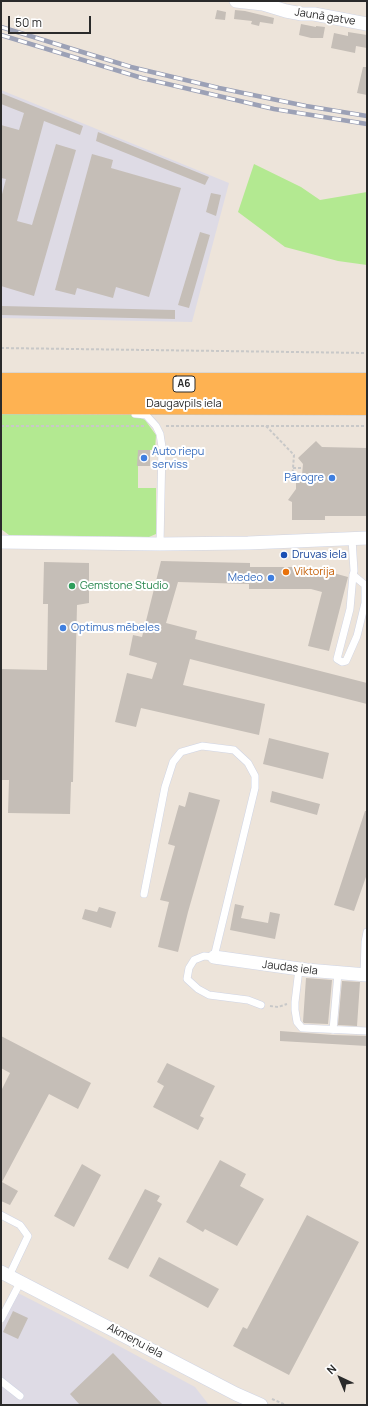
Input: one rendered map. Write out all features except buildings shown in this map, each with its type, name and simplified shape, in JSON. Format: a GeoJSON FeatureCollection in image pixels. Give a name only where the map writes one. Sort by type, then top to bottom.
{"type":"FeatureCollection","features":[{"type":"Feature","properties":{"kind":"highway","name":"Daugavpils iela"},"geometry":{"type":"LineString","coordinates":[[1,384],[367,384]]}},
{"type":"Feature","properties":{"kind":"highway","name":"Daugavpils iela"},"geometry":{"type":"LineString","coordinates":[[1,403],[106,407],[367,404]]}},
{"type":"Feature","properties":{"kind":"street","name":"Jaunā gatve"},"geometry":{"type":"LineString","coordinates":[[236,1],[263,4],[286,11],[302,14],[314,14],[367,24]]}},
{"type":"Feature","properties":{"kind":"street"},"geometry":{"type":"LineString","coordinates":[[1,542],[160,544],[248,543],[367,538]]}},
{"type":"Feature","properties":{"kind":"street","name":"Jaudas iela"},"geometry":{"type":"LineString","coordinates":[[214,957],[299,969],[365,975]]}},
{"type":"Feature","properties":{"kind":"street","name":"Akmeņu iela"},"geometry":{"type":"LineString","coordinates":[[10,1276],[236,1394],[261,1405]]}},
{"type":"Feature","properties":{"kind":"lane"},"geometry":{"type":"LineString","coordinates":[[126,413],[146,415],[156,426],[160,434],[162,447],[160,544]]}},
{"type":"Feature","properties":{"kind":"lane"},"geometry":{"type":"LineString","coordinates":[[352,538],[354,575],[350,609],[337,659],[342,662],[346,661],[358,636],[365,603],[365,584],[354,575]]}},
{"type":"Feature","properties":{"kind":"lane"},"geometry":{"type":"LineString","coordinates":[[144,894],[165,787],[173,762],[182,752],[202,746],[234,750],[248,763],[255,776],[254,788],[214,957],[204,956],[194,960],[189,968],[187,979],[198,989],[210,995],[248,1000],[261,1005]]}},
{"type":"Feature","properties":{"kind":"lane"},"geometry":{"type":"LineString","coordinates":[[365,975],[365,942],[367,932]]}},
{"type":"Feature","properties":{"kind":"lane"},"geometry":{"type":"LineString","coordinates":[[299,969],[295,1002],[297,1022],[302,1028],[367,1031]]}},
{"type":"Feature","properties":{"kind":"lane"},"geometry":{"type":"LineString","coordinates":[[333,1030],[338,973]]}},
{"type":"Feature","properties":{"kind":"lane"},"geometry":{"type":"LineString","coordinates":[[1,1215],[20,1225],[28,1236],[10,1276],[1,1319]]}},
{"type":"Feature","properties":{"kind":"lane"},"geometry":{"type":"LineString","coordinates":[[1,1381],[20,1396]]}},
{"type":"Feature","properties":{"kind":"path"},"geometry":{"type":"LineString","coordinates":[[1,348],[367,353]]}},
{"type":"Feature","properties":{"kind":"path"},"geometry":{"type":"LineString","coordinates":[[1,426],[367,426]]}},
{"type":"Feature","properties":{"kind":"path"},"geometry":{"type":"LineString","coordinates":[[266,426],[294,455],[292,481],[296,482]]}},
{"type":"Feature","properties":{"kind":"path"},"geometry":{"type":"LineString","coordinates":[[293,468],[303,468]]}},
{"type":"Feature","properties":{"kind":"path"},"geometry":{"type":"LineString","coordinates":[[261,1005],[278,1007],[295,1002]]}},
{"type":"Feature","properties":{"kind":"shaded area"},"geometry":{"type":"Polygon","coordinates":[[[1,90],[229,183],[192,322],[1,318],[1,90]]]}},
{"type":"Feature","properties":{"kind":"shaded area"},"geometry":{"type":"Polygon","coordinates":[[[18,1293],[195,1387],[209,1405],[1,1405],[1,1327],[18,1293]]]}},
{"type":"Feature","properties":{"kind":"green space"},"geometry":{"type":"Polygon","coordinates":[[[254,164],[301,187],[320,200],[367,192],[367,265],[338,261],[285,247],[238,212],[254,164]]]}},
{"type":"Feature","properties":{"kind":"green space"},"geometry":{"type":"Polygon","coordinates":[[[1,409],[59,414],[135,415],[145,420],[156,435],[155,450],[138,450],[138,488],[156,488],[156,534],[149,537],[9,535],[1,529],[1,409]]]}},
{"type":"Feature","properties":{"kind":"railway"},"geometry":{"type":"LineString","coordinates":[[1,27],[131,67],[219,88],[306,106],[367,116]]}},
{"type":"Feature","properties":{"kind":"railway"},"geometry":{"type":"LineString","coordinates":[[1,35],[142,78],[274,109],[367,124]]}},
{"type":"Feature","properties":{"kind":"place","name":"Auto riepu serviss"},"geometry":{"type":"Point","coordinates":[144,458]}},
{"type":"Feature","properties":{"kind":"place","name":"Pārogre"},"geometry":{"type":"Point","coordinates":[332,478]}},
{"type":"Feature","properties":{"kind":"place","name":"Druvas iela"},"geometry":{"type":"Point","coordinates":[284,555]}},
{"type":"Feature","properties":{"kind":"place","name":"Viktorija"},"geometry":{"type":"Point","coordinates":[286,572]}},
{"type":"Feature","properties":{"kind":"place","name":"Medeo"},"geometry":{"type":"Point","coordinates":[271,578]}},
{"type":"Feature","properties":{"kind":"place","name":"Gemstone Studio"},"geometry":{"type":"Point","coordinates":[72,586]}},
{"type":"Feature","properties":{"kind":"place","name":"Optimus mēbeles"},"geometry":{"type":"Point","coordinates":[63,628]}}]}
